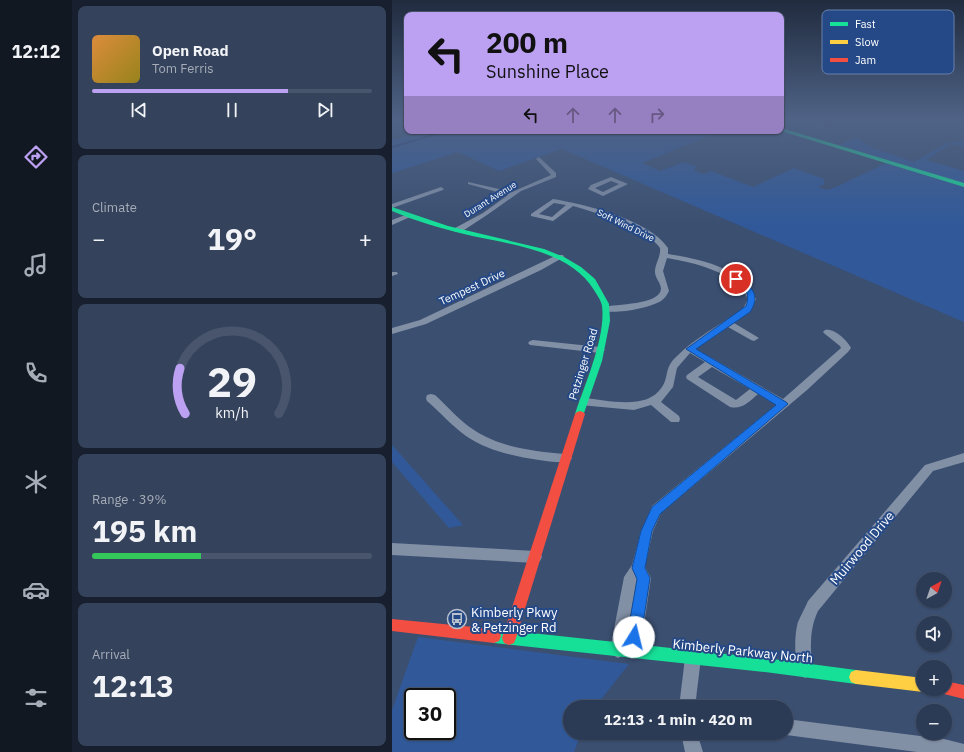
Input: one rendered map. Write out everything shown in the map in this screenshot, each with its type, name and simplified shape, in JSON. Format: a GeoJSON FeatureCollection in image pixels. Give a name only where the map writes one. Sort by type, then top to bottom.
{"type":"FeatureCollection","features":[{"type":"Feature","properties":{"kind":"street"},"geometry":{"type":"LineString","coordinates":[[866,155],[964,185]]}},
{"type":"Feature","properties":{"kind":"street","name":"Durant Avenue"},"geometry":{"type":"LineString","coordinates":[[458,230],[486,214],[512,194],[554,176],[554,174],[539,159]]}},
{"type":"Feature","properties":{"kind":"street"},"geometry":{"type":"LineString","coordinates":[[470,183],[512,194]]}},
{"type":"Feature","properties":{"kind":"street"},"geometry":{"type":"LineString","coordinates":[[392,207],[441,189]]}},
{"type":"Feature","properties":{"kind":"street"},"geometry":{"type":"LineString","coordinates":[[590,203],[603,194]]}},
{"type":"Feature","properties":{"kind":"street","name":"Soft Wind Drive"},"geometry":{"type":"LineString","coordinates":[[572,204],[553,219],[533,215],[553,201],[572,204],[590,203],[606,214],[661,243],[664,249],[663,255]]}},
{"type":"Feature","properties":{"kind":"street","name":"Petzinger Road"},"geometry":{"type":"LineString","coordinates":[[392,207],[408,216],[458,230],[534,248],[560,257],[577,266],[594,282],[603,296],[607,309],[608,321],[600,350],[509,638]]}},
{"type":"Feature","properties":{"kind":"street"},"geometry":{"type":"LineString","coordinates":[[392,223],[408,216]]}},
{"type":"Feature","properties":{"kind":"street"},"geometry":{"type":"LineString","coordinates":[[584,402],[634,406],[659,398],[668,387],[672,368],[690,349],[747,310],[752,299],[748,288],[736,279],[713,268],[686,259],[663,255],[658,266],[659,276],[664,285],[665,291],[663,297],[654,302],[645,304],[607,309]]}},
{"type":"Feature","properties":{"kind":"street","name":"Tempest Drive"},"geometry":{"type":"LineString","coordinates":[[392,331],[424,322],[560,257]]}},
{"type":"Feature","properties":{"kind":"street"},"geometry":{"type":"LineString","coordinates":[[728,323],[754,338]]}},
{"type":"Feature","properties":{"kind":"street"},"geometry":{"type":"LineString","coordinates":[[625,650],[644,578],[638,568],[646,531],[656,510],[845,350],[846,348],[844,344],[828,332]]}},
{"type":"Feature","properties":{"kind":"street"},"geometry":{"type":"LineString","coordinates":[[533,343],[600,350]]}},
{"type":"Feature","properties":{"kind":"street"},"geometry":{"type":"LineString","coordinates":[[690,349],[783,404]]}},
{"type":"Feature","properties":{"kind":"street"},"geometry":{"type":"LineString","coordinates":[[712,362],[691,377],[734,404],[740,404],[757,390]]}},
{"type":"Feature","properties":{"kind":"street"},"geometry":{"type":"LineString","coordinates":[[431,398],[471,433],[496,446],[521,453],[566,458]]}},
{"type":"Feature","properties":{"kind":"street"},"geometry":{"type":"LineString","coordinates":[[652,401],[675,419]]}},
{"type":"Feature","properties":{"kind":"street","name":"Muirwood Drive"},"geometry":{"type":"LineString","coordinates":[[804,670],[803,645],[805,624],[813,606],[928,468],[937,463],[964,457]]}},
{"type":"Feature","properties":{"kind":"street"},"geometry":{"type":"LineString","coordinates":[[392,549],[535,557]]}},
{"type":"Feature","properties":{"kind":"street","name":"Kimberly Parkway North"},"geometry":{"type":"LineString","coordinates":[[392,625],[804,670],[916,684]]}},
{"type":"Feature","properties":{"kind":"street"},"geometry":{"type":"LineString","coordinates":[[688,700],[692,658]]}},
{"type":"Feature","properties":{"kind":"street"},"geometry":{"type":"LineString","coordinates":[[952,689],[964,692]]}},
{"type":"Feature","properties":{"kind":"street"},"geometry":{"type":"LineString","coordinates":[[793,728],[944,747],[962,752]]}},
{"type":"Feature","properties":{"kind":"street"},"geometry":{"type":"LineString","coordinates":[[691,740],[694,752]]}},
{"type":"Feature","properties":{"kind":"shaded area"},"geometry":{"type":"Polygon","coordinates":[[[392,155],[448,155],[392,173],[392,155]]]}},
{"type":"Feature","properties":{"kind":"shaded area"},"geometry":{"type":"Polygon","coordinates":[[[465,155],[545,155],[499,171],[465,155]]]}},
{"type":"Feature","properties":{"kind":"shaded area"},"geometry":{"type":"Polygon","coordinates":[[[576,155],[662,155],[642,163],[660,171],[684,162],[697,167],[693,170],[704,174],[711,171],[753,187],[794,168],[824,179],[824,184],[818,187],[827,190],[886,163],[964,187],[964,322],[576,155]]]}},
{"type":"Feature","properties":{"kind":"shaded area"},"geometry":{"type":"Polygon","coordinates":[[[872,155],[894,155],[914,162],[926,155],[934,155],[926,160],[964,171],[964,184],[872,155]]]}},
{"type":"Feature","properties":{"kind":"shaded area"},"geometry":{"type":"Polygon","coordinates":[[[392,445],[463,525],[449,528],[392,462],[392,445]]]}},
{"type":"Feature","properties":{"kind":"shaded area"},"geometry":{"type":"Polygon","coordinates":[[[418,637],[629,664],[601,700],[563,700],[563,740],[578,740],[574,752],[392,752],[392,710],[418,637]]]}},
{"type":"Feature","properties":{"kind":"traffic: fast"},"geometry":{"type":"LineString","coordinates":[[866,155],[964,185]]}},
{"type":"Feature","properties":{"kind":"traffic: fast"},"geometry":{"type":"LineString","coordinates":[[392,209],[446,227],[542,251],[561,258],[578,268],[592,281],[603,298],[606,308],[606,321],[598,361],[580,414]]}},
{"type":"Feature","properties":{"kind":"traffic: fast"},"geometry":{"type":"LineString","coordinates":[[494,636],[765,665],[856,677]]}},
{"type":"Feature","properties":{"kind":"traffic: slow"},"geometry":{"type":"LineString","coordinates":[[856,677],[916,684]]}},
{"type":"Feature","properties":{"kind":"traffic: jam"},"geometry":{"type":"LineString","coordinates":[[509,638],[580,414]]}},
{"type":"Feature","properties":{"kind":"traffic: jam"},"geometry":{"type":"LineString","coordinates":[[392,625],[494,636]]}},
{"type":"Feature","properties":{"kind":"traffic: jam"},"geometry":{"type":"LineString","coordinates":[[952,689],[964,692]]}},
{"type":"Feature","properties":{"kind":"place","name":"Kimberly Pkwy & Petzinger Rd"},"geometry":{"type":"Point","coordinates":[457,619]}},
{"type":"Feature","properties":{"kind":"route"},"geometry":{"type":"LineString","coordinates":[[634,637],[644,578],[638,568],[646,531],[656,510],[783,404],[690,349],[747,310],[750,306],[752,302],[751,293],[748,288],[736,279]]}}]}
